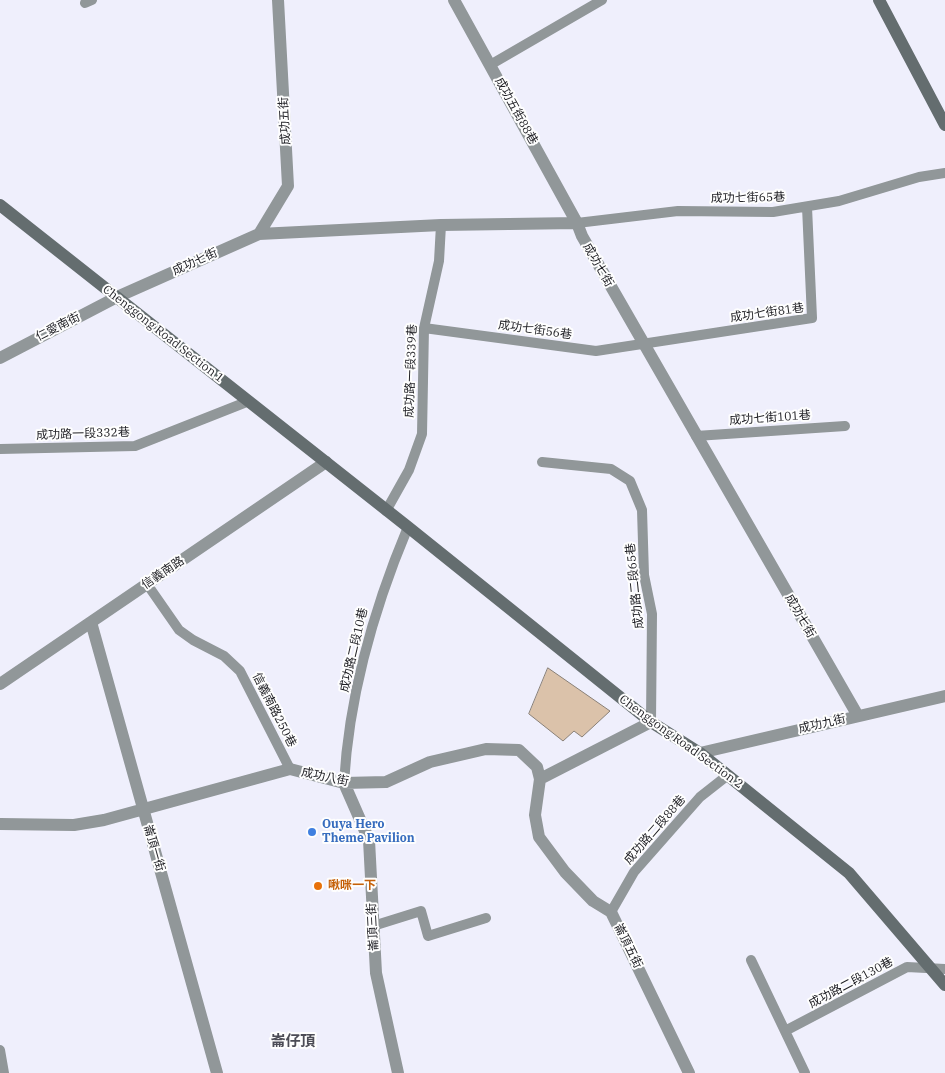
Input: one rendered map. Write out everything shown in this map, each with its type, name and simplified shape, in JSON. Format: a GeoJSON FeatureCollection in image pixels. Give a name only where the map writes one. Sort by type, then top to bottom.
{"type":"FeatureCollection","features":[{"type":"Feature","properties":{"kind":"street","name":"成功五街"},"geometry":{"type":"LineString","coordinates":[[259,234],[288,186],[278,0]]}},
{"type":"Feature","properties":{"kind":"street","name":"成功五街88巷"},"geometry":{"type":"LineString","coordinates":[[454,0],[577,223]]}},
{"type":"Feature","properties":{"kind":"street"},"geometry":{"type":"LineString","coordinates":[[879,0],[945,125]]}},
{"type":"Feature","properties":{"kind":"street","name":"Chenggong Road Section 1"},"geometry":{"type":"LineString","coordinates":[[0,205],[326,462]]}},
{"type":"Feature","properties":{"kind":"street","name":"成功七街"},"geometry":{"type":"LineString","coordinates":[[117,297],[259,234],[441,225],[577,223],[582,236],[858,716]]}},
{"type":"Feature","properties":{"kind":"street","name":"仁愛南街"},"geometry":{"type":"LineString","coordinates":[[0,358],[117,297]]}},
{"type":"Feature","properties":{"kind":"street","name":"Chenggong Road Section 2"},"geometry":{"type":"LineString","coordinates":[[326,462],[651,722],[700,753],[849,873],[945,985]]}},
{"type":"Feature","properties":{"kind":"street","name":"信義南路"},"geometry":{"type":"LineString","coordinates":[[0,684],[326,462]]}},
{"type":"Feature","properties":{"kind":"street","name":"崙頂一街"},"geometry":{"type":"LineString","coordinates":[[91,622],[217,1073]]}},
{"type":"Feature","properties":{"kind":"street","name":"成功九街"},"geometry":{"type":"LineString","coordinates":[[700,753],[945,696]]}},
{"type":"Feature","properties":{"kind":"street"},"geometry":{"type":"LineString","coordinates":[[540,780],[651,722]]}},
{"type":"Feature","properties":{"kind":"street","name":"成功八街"},"geometry":{"type":"LineString","coordinates":[[0,824],[74,825],[144,810],[290,769],[344,783],[386,782],[430,762],[486,749],[519,750],[537,766],[540,780]]}},
{"type":"Feature","properties":{"kind":"street","name":"崙頂五街"},"geometry":{"type":"LineString","coordinates":[[540,780],[535,815],[539,837],[566,872],[593,901],[612,912],[689,1073]]}},
{"type":"Feature","properties":{"kind":"street","name":"崙頂三街"},"geometry":{"type":"LineString","coordinates":[[344,783],[369,840],[376,973],[398,1073]]}},
{"type":"Feature","properties":{"kind":"lane"},"geometry":{"type":"LineString","coordinates":[[490,65],[602,0]]}},
{"type":"Feature","properties":{"kind":"lane","name":"成功七街65巷"},"geometry":{"type":"LineString","coordinates":[[577,223],[678,210],[773,212],[839,201],[919,178],[945,173]]}},
{"type":"Feature","properties":{"kind":"lane","name":"成功七街81巷"},"geometry":{"type":"LineString","coordinates":[[644,343],[812,318],[807,207]]}},
{"type":"Feature","properties":{"kind":"lane","name":"成功路一段339巷"},"geometry":{"type":"LineString","coordinates":[[386,511],[409,470],[422,434],[424,328],[439,261],[441,225]]}},
{"type":"Feature","properties":{"kind":"lane","name":"成功七街56巷"},"geometry":{"type":"LineString","coordinates":[[424,328],[596,351],[644,343]]}},
{"type":"Feature","properties":{"kind":"lane","name":"成功路一段332巷"},"geometry":{"type":"LineString","coordinates":[[0,449],[134,446],[249,401]]}},
{"type":"Feature","properties":{"kind":"lane","name":"成功七街101巷"},"geometry":{"type":"LineString","coordinates":[[696,436],[845,426]]}},
{"type":"Feature","properties":{"kind":"lane","name":"成功路二段65巷"},"geometry":{"type":"LineString","coordinates":[[542,462],[611,468],[630,481],[642,510],[644,575],[652,614],[651,722]]}},
{"type":"Feature","properties":{"kind":"lane","name":"成功路二段10巷"},"geometry":{"type":"LineString","coordinates":[[344,783],[346,743],[374,615],[408,527]]}},
{"type":"Feature","properties":{"kind":"lane","name":"信義南路250巷"},"geometry":{"type":"LineString","coordinates":[[147,584],[179,630],[192,640],[224,656],[240,671],[290,769]]}},
{"type":"Feature","properties":{"kind":"lane","name":"成功路二段88巷"},"geometry":{"type":"LineString","coordinates":[[612,912],[634,872],[700,797],[728,775]]}},
{"type":"Feature","properties":{"kind":"lane"},"geometry":{"type":"LineString","coordinates":[[373,926],[421,911],[428,936],[486,918]]}},
{"type":"Feature","properties":{"kind":"lane"},"geometry":{"type":"LineString","coordinates":[[751,960],[805,1073]]}},
{"type":"Feature","properties":{"kind":"lane","name":"成功路二段130巷"},"geometry":{"type":"LineString","coordinates":[[785,1031],[907,967],[945,969]]}},
{"type":"Feature","properties":{"kind":"lane"},"geometry":{"type":"LineString","coordinates":[[0,1050],[4,1073]]}},
{"type":"Feature","properties":{"kind":"building"},"geometry":{"type":"Polygon","coordinates":[[[548,668],[610,711],[582,737],[574,731],[563,741],[529,714],[548,668]]]}},
{"type":"Feature","properties":{"kind":"place","name":"Ouya Hero Theme Pavilion"},"geometry":{"type":"Point","coordinates":[312,832]}},
{"type":"Feature","properties":{"kind":"place","name":"啾咪一下"},"geometry":{"type":"Point","coordinates":[318,886]}},
{"type":"Feature","properties":{"kind":"district","name":"崙仔頂"},"geometry":{"type":"Point","coordinates":[293,1042]}}]}
